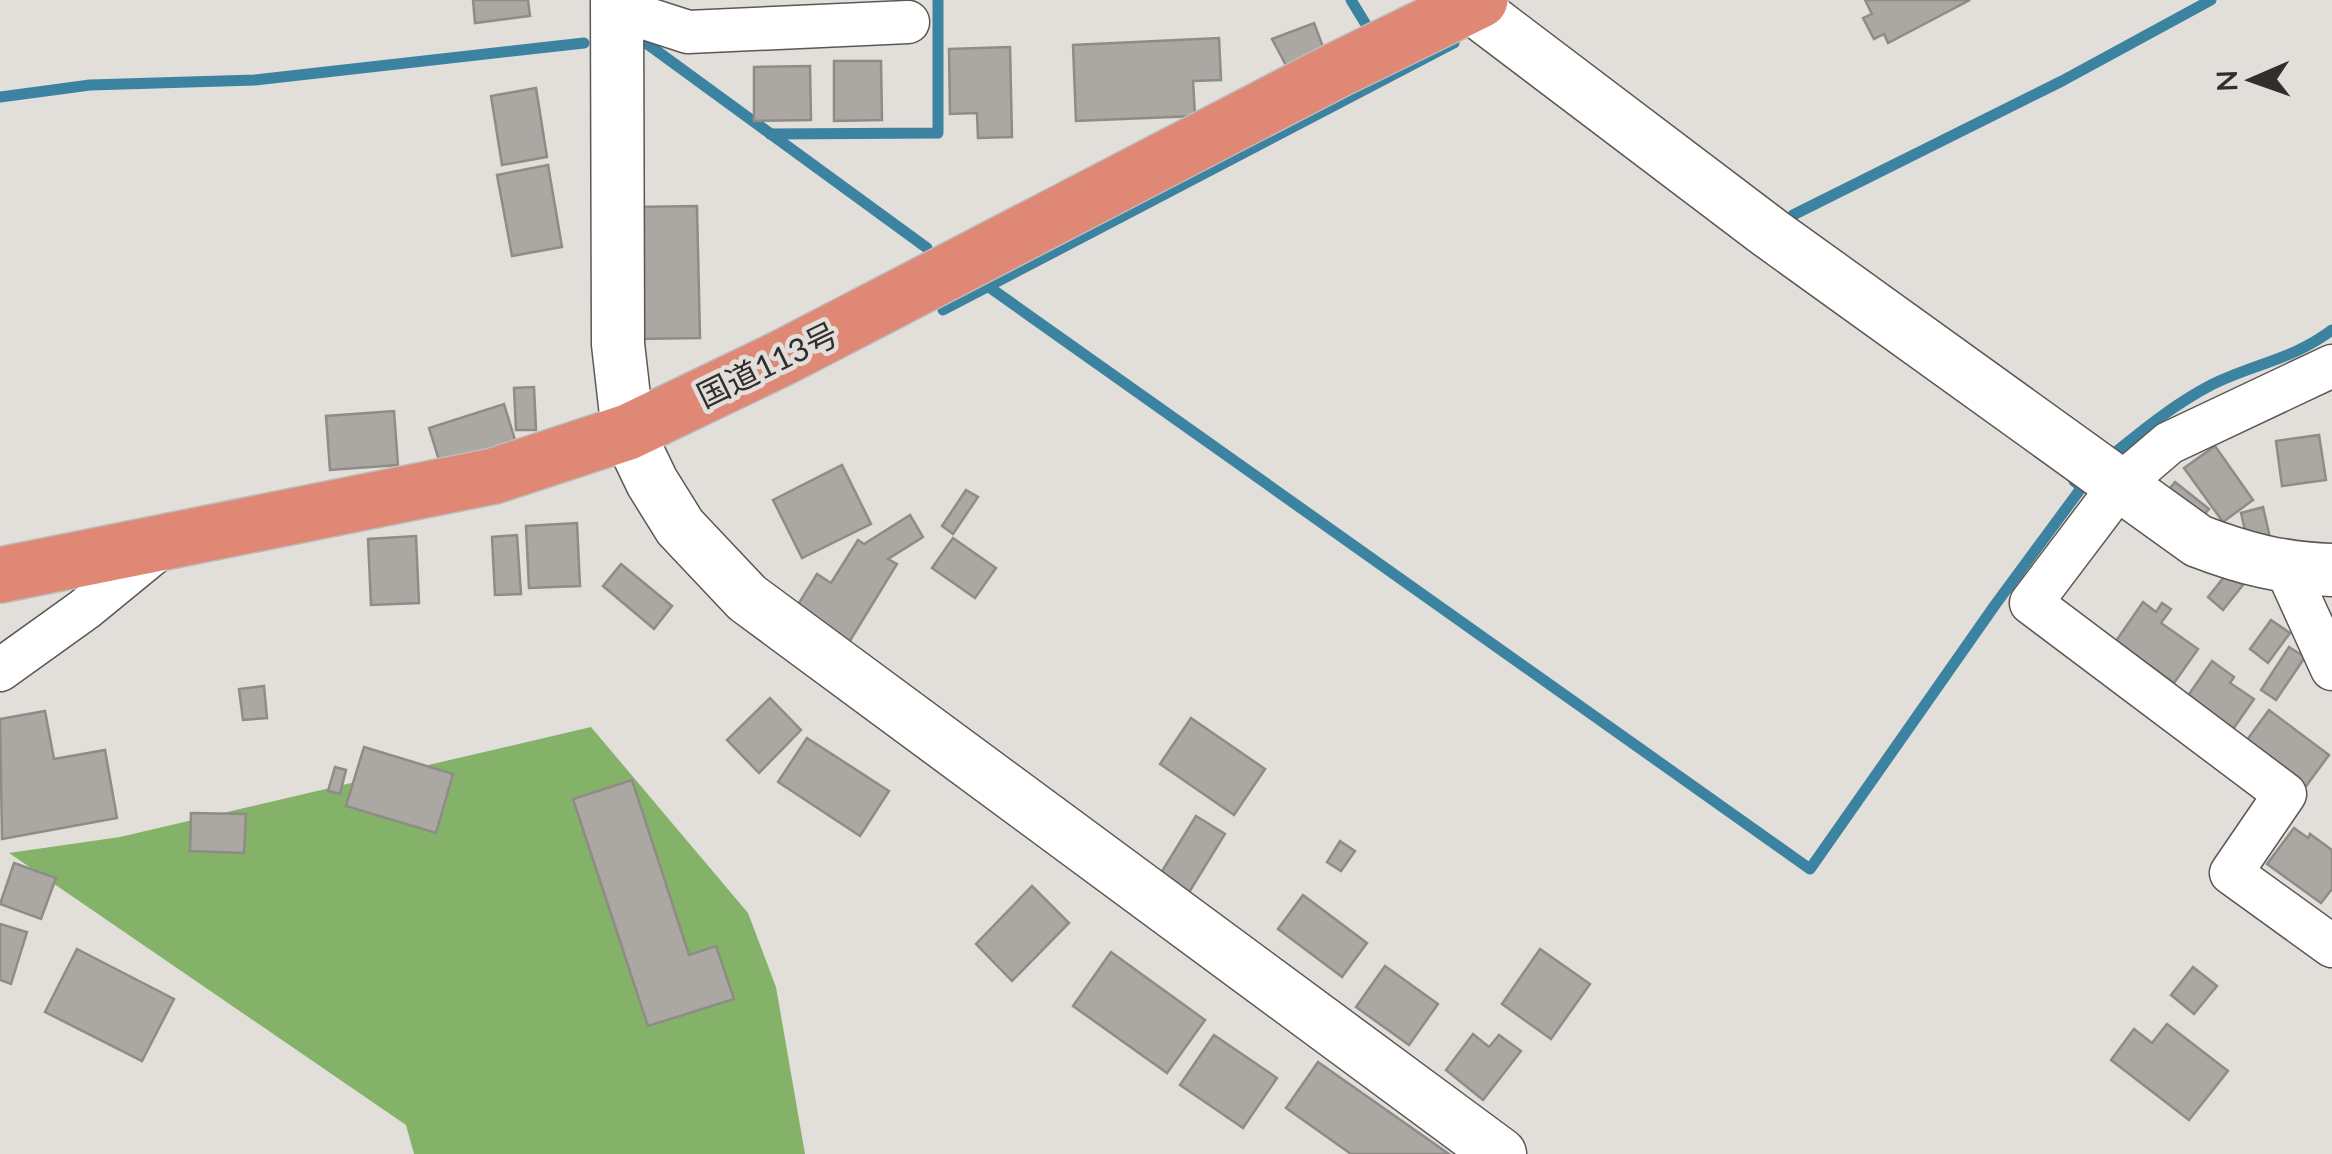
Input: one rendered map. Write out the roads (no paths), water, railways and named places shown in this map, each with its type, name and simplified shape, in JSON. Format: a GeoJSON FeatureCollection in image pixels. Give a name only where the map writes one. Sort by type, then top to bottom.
{"type":"FeatureCollection","features":[{"type":"Feature","properties":{"kind":"highway","name":"国道113号"},"geometry":{"type":"LineString","coordinates":[[0,575],[494,476],[628,432],[782,358],[1334,71],[1474,3]]}},
{"type":"Feature","properties":{"kind":"street"},"geometry":{"type":"LineString","coordinates":[[1474,3],[1770,233],[2198,541],[2243,558],[2309,569],[2332,669]]}},
{"type":"Feature","properties":{"kind":"street"},"geometry":{"type":"LineString","coordinates":[[908,22],[688,32],[617,4],[618,344],[628,432],[652,482],[680,527],[747,598],[1500,1154]]}},
{"type":"Feature","properties":{"kind":"street"},"geometry":{"type":"LineString","coordinates":[[2332,366],[2169,443],[2121,484],[2031,603],[2286,794],[2232,873],[2332,946]]}},
{"type":"Feature","properties":{"kind":"street"},"geometry":{"type":"LineString","coordinates":[[0,670],[85,609],[168,541]]}},
{"type":"Feature","properties":{"kind":"waterway"},"geometry":{"type":"LineString","coordinates":[[770,134],[938,133],[938,0]]}},
{"type":"Feature","properties":{"kind":"waterway"},"geometry":{"type":"LineString","coordinates":[[1351,0],[1365,23]]}},
{"type":"Feature","properties":{"kind":"waterway"},"geometry":{"type":"LineString","coordinates":[[1793,215],[2062,81],[2211,0]]}},
{"type":"Feature","properties":{"kind":"waterway"},"geometry":{"type":"LineString","coordinates":[[0,97],[90,85],[255,80],[584,43]]}},
{"type":"Feature","properties":{"kind":"waterway"},"geometry":{"type":"LineString","coordinates":[[646,43],[927,248]]}},
{"type":"Feature","properties":{"kind":"waterway"},"geometry":{"type":"LineString","coordinates":[[943,310],[1454,43]]}},
{"type":"Feature","properties":{"kind":"waterway"},"geometry":{"type":"LineString","coordinates":[[989,287],[1810,869],[2082,487],[2074,481]]}},
{"type":"Feature","properties":{"kind":"waterway"},"geometry":{"type":"LineString","coordinates":[[2112,455],[2199,391],[2288,355],[2332,330]]}}]}
